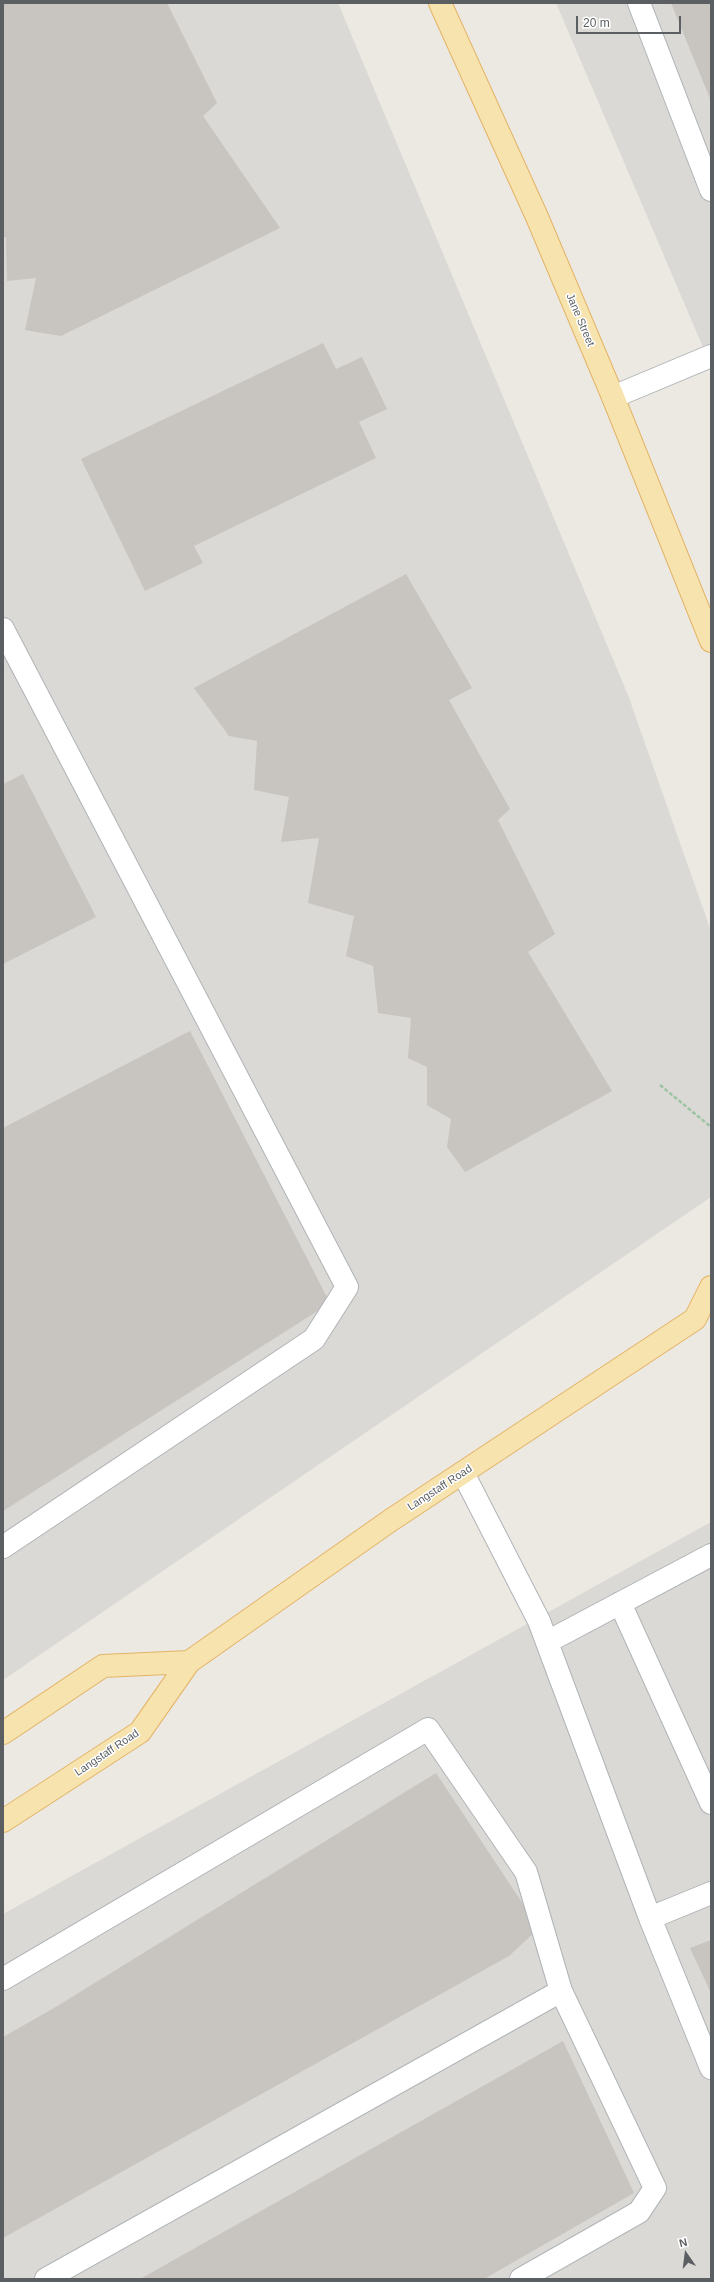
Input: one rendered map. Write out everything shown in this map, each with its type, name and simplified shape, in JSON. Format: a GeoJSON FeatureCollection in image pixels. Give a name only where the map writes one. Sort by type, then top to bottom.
{"type":"FeatureCollection","features":[{"type":"Feature","properties":{"kind":"main road","name":"Jane Street"},"geometry":{"type":"LineString","coordinates":[[440,3],[537,217],[613,398],[711,641]]}},
{"type":"Feature","properties":{"kind":"main road","name":"Langstaff Road"},"geometry":{"type":"LineString","coordinates":[[3,1821],[140,1732],[189,1662],[298,1584],[462,1473],[703,1319],[711,1287]]}},
{"type":"Feature","properties":{"kind":"main road"},"geometry":{"type":"LineString","coordinates":[[3,1733],[103,1666],[189,1662]]}},
{"type":"Feature","properties":{"kind":"lane"},"geometry":{"type":"LineString","coordinates":[[639,3],[711,190]]}},
{"type":"Feature","properties":{"kind":"lane"},"geometry":{"type":"LineString","coordinates":[[613,398],[711,356]]}},
{"type":"Feature","properties":{"kind":"lane"},"geometry":{"type":"LineString","coordinates":[[3,629],[347,1287],[314,1339],[3,1547]]}},
{"type":"Feature","properties":{"kind":"lane"},"geometry":{"type":"LineString","coordinates":[[462,1473],[539,1621],[650,1918],[711,2068]]}},
{"type":"Feature","properties":{"kind":"lane"},"geometry":{"type":"LineString","coordinates":[[547,1642],[711,1555]]}},
{"type":"Feature","properties":{"kind":"lane"},"geometry":{"type":"LineString","coordinates":[[620,1603],[711,1803]]}},
{"type":"Feature","properties":{"kind":"lane"},"geometry":{"type":"LineString","coordinates":[[3,1979],[428,1729],[526,1872],[560,1991],[655,2188],[640,2212],[521,2279]]}},
{"type":"Feature","properties":{"kind":"lane"},"geometry":{"type":"LineString","coordinates":[[650,1918],[711,1893]]}},
{"type":"Feature","properties":{"kind":"lane"},"geometry":{"type":"LineString","coordinates":[[46,2279],[560,1991]]}},
{"type":"Feature","properties":{"kind":"path"},"geometry":{"type":"LineString","coordinates":[[660,1085],[711,1127]]}},
{"type":"Feature","properties":{"kind":"shaded area"},"geometry":{"type":"Polygon","coordinates":[[[3,3],[338,3],[628,695],[711,931],[711,1197],[3,1680],[3,3]]]}},
{"type":"Feature","properties":{"kind":"shaded area"},"geometry":{"type":"Polygon","coordinates":[[[556,3],[711,3],[711,366],[556,3]]]}},
{"type":"Feature","properties":{"kind":"shaded area"},"geometry":{"type":"Polygon","coordinates":[[[711,1522],[711,2279],[3,2279],[3,1914],[711,1522]]]}},
{"type":"Feature","properties":{"kind":"building"},"geometry":{"type":"Polygon","coordinates":[[[3,3],[167,3],[217,103],[203,116],[280,228],[61,336],[25,330],[36,278],[7,281],[6,237],[3,237],[3,3]]]}},
{"type":"Feature","properties":{"kind":"building"},"geometry":{"type":"Polygon","coordinates":[[[671,3],[711,3],[711,101],[671,3]]]}},
{"type":"Feature","properties":{"kind":"building"},"geometry":{"type":"Polygon","coordinates":[[[323,343],[336,369],[362,357],[387,409],[359,422],[376,458],[194,546],[203,563],[145,591],[81,459],[323,343]]]}},
{"type":"Feature","properties":{"kind":"building"},"geometry":{"type":"Polygon","coordinates":[[[406,574],[472,688],[449,700],[510,809],[498,820],[555,934],[528,952],[612,1091],[465,1172],[447,1147],[451,1119],[427,1105],[427,1067],[408,1058],[411,1018],[378,1013],[373,966],[346,956],[354,916],[308,903],[319,838],[281,842],[289,797],[254,790],[257,741],[229,736],[194,688],[406,574]]]}},
{"type":"Feature","properties":{"kind":"building"},"geometry":{"type":"Polygon","coordinates":[[[23,774],[96,917],[3,964],[3,784],[23,774]]]}},
{"type":"Feature","properties":{"kind":"building"},"geometry":{"type":"Polygon","coordinates":[[[190,1031],[330,1303],[3,1511],[3,1128],[190,1031]]]}},
{"type":"Feature","properties":{"kind":"building"},"geometry":{"type":"Polygon","coordinates":[[[436,1773],[539,1928],[509,1956],[3,2238],[3,2037],[54,2008],[436,1773]]]}},
{"type":"Feature","properties":{"kind":"building"},"geometry":{"type":"Polygon","coordinates":[[[711,1940],[711,1993],[690,1948],[711,1940]]]}},
{"type":"Feature","properties":{"kind":"building"},"geometry":{"type":"Polygon","coordinates":[[[563,2041],[634,2193],[484,2279],[140,2279],[563,2041]]]}}]}
